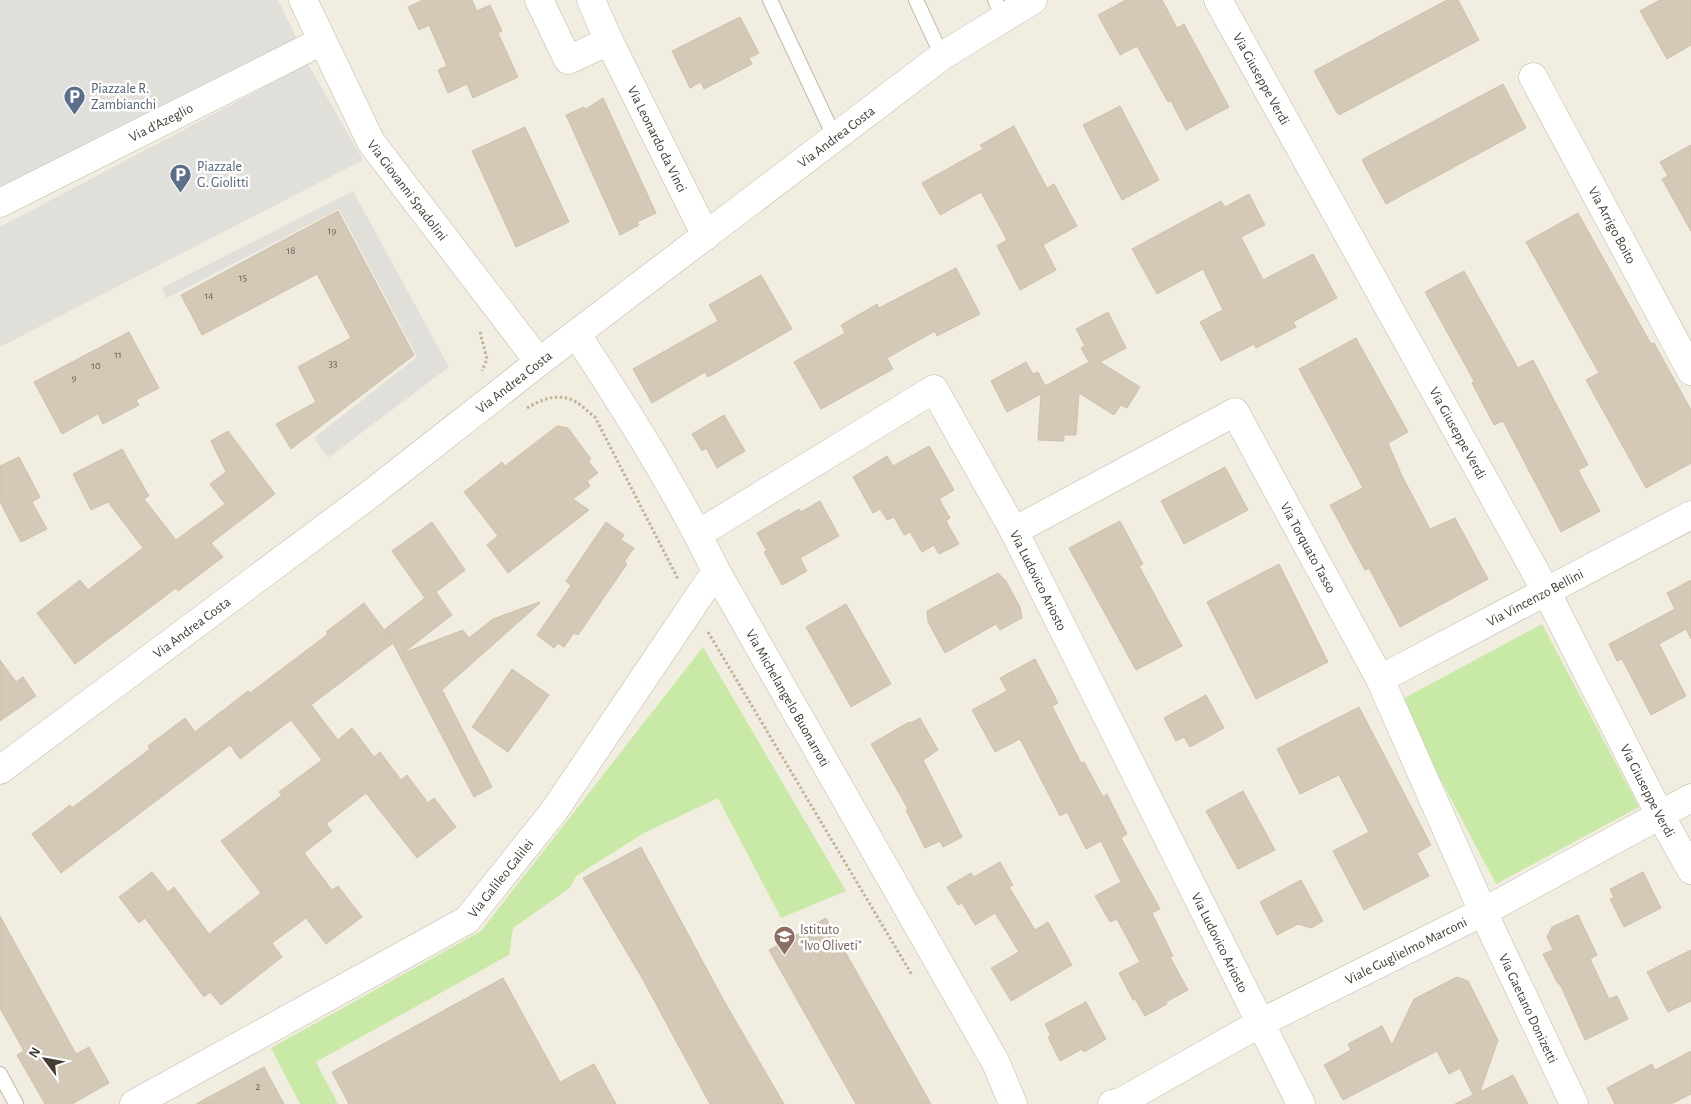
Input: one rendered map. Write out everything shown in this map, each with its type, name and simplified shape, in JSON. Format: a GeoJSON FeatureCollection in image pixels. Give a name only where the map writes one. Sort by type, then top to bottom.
{"type":"FeatureCollection","features":[{"type":"Feature","properties":{"kind":"street","name":"Via Giovanni Spadolini"},"geometry":{"type":"LineString","coordinates":[[303,0],[371,142],[539,362]]}},
{"type":"Feature","properties":{"kind":"street"},"geometry":{"type":"LineString","coordinates":[[539,0],[568,60],[609,41]]}},
{"type":"Feature","properties":{"kind":"street","name":"Via Leonardo da Vinci"},"geometry":{"type":"LineString","coordinates":[[591,0],[609,41],[706,236]]}},
{"type":"Feature","properties":{"kind":"street","name":"Via Andrea Costa"},"geometry":{"type":"LineString","coordinates":[[0,770],[369,495],[539,362],[942,56],[999,9],[1032,0]]}},
{"type":"Feature","properties":{"kind":"street","name":"Via Giuseppe Verdi"},"geometry":{"type":"LineString","coordinates":[[1218,0],[1546,591],[1660,815],[1691,870]]}},
{"type":"Feature","properties":{"kind":"street","name":"Via d'Azeglio"},"geometry":{"type":"LineString","coordinates":[[0,203],[322,42]]}},
{"type":"Feature","properties":{"kind":"street","name":"Via Arrigo Boito"},"geometry":{"type":"LineString","coordinates":[[1533,77],[1691,371]]}},
{"type":"Feature","properties":{"kind":"street","name":"Via Michelangelo Buonarroti"},"geometry":{"type":"LineString","coordinates":[[577,335],[620,400],[698,534],[716,572],[996,1063],[1013,1104]]}},
{"type":"Feature","properties":{"kind":"street","name":"Via Ludovico Ariosto"},"geometry":{"type":"LineString","coordinates":[[698,534],[934,389],[1014,531],[1301,1104]]}},
{"type":"Feature","properties":{"kind":"street","name":"Via Torquato Tasso"},"geometry":{"type":"LineString","coordinates":[[1014,531],[1236,412],[1380,679],[1483,912]]}},
{"type":"Feature","properties":{"kind":"street","name":"Via Vincenzo Bellini"},"geometry":{"type":"LineString","coordinates":[[1380,679],[1691,515]]}},
{"type":"Feature","properties":{"kind":"street","name":"Via Galileo Galilei"},"geometry":{"type":"LineString","coordinates":[[134,1104],[468,920],[554,811],[716,572]]}},
{"type":"Feature","properties":{"kind":"street","name":"Viale Guglielmo Marconi"},"geometry":{"type":"LineString","coordinates":[[1117,1103],[1260,1023],[1483,912],[1691,798]]}},
{"type":"Feature","properties":{"kind":"street","name":"Via Gaetano Donizetti"},"geometry":{"type":"LineString","coordinates":[[1483,912],[1574,1104]]}},
{"type":"Feature","properties":{"kind":"street","name":"Via Michelangelo Buonarroti"},"geometry":{"type":"LineString","coordinates":[[996,1063],[1028,1104]]}},
{"type":"Feature","properties":{"kind":"lane"},"geometry":{"type":"LineString","coordinates":[[770,0],[835,138]]}},
{"type":"Feature","properties":{"kind":"lane"},"geometry":{"type":"LineString","coordinates":[[916,0],[942,56]]}},
{"type":"Feature","properties":{"kind":"lane"},"geometry":{"type":"LineString","coordinates":[[0,1074],[16,1104]]}},
{"type":"Feature","properties":{"kind":"path"},"geometry":{"type":"LineString","coordinates":[[478,323],[487,359],[472,395],[480,408]]}},
{"type":"Feature","properties":{"kind":"path"},"geometry":{"type":"LineString","coordinates":[[524,410],[540,400],[557,396],[573,400],[594,417],[692,606],[912,975]]}},
{"type":"Feature","properties":{"kind":"green space"},"geometry":{"type":"Polygon","coordinates":[[[1542,624],[1639,807],[1496,884],[1399,701],[1542,624]]]}},
{"type":"Feature","properties":{"kind":"green space"},"geometry":{"type":"Polygon","coordinates":[[[703,647],[846,891],[781,918],[718,798],[644,833],[576,876],[570,888],[513,928],[509,955],[316,1062],[338,1104],[300,1104],[271,1048],[481,931],[703,647]]]}},
{"type":"Feature","properties":{"kind":"shaded area","name":"Piazzale R. Zambianchi"},"geometry":{"type":"Polygon","coordinates":[[[0,0],[278,0],[298,41],[0,190],[0,0]]]}},
{"type":"Feature","properties":{"kind":"shaded area","name":"Piazzale G. Giolitti"},"geometry":{"type":"Polygon","coordinates":[[[308,64],[363,160],[0,347],[0,227],[308,64]]]}},
{"type":"Feature","properties":{"kind":"shaded area"},"geometry":{"type":"Polygon","coordinates":[[[353,191],[449,367],[328,458],[314,438],[417,357],[339,209],[167,298],[162,288],[353,191]]]}},
{"type":"Feature","properties":{"kind":"building"},"geometry":{"type":"Polygon","coordinates":[[[423,0],[472,0],[477,11],[490,5],[502,31],[498,33],[518,77],[473,98],[467,84],[448,93],[438,70],[447,66],[429,25],[419,30],[408,7],[423,0]]]}},
{"type":"Feature","properties":{"kind":"building"},"geometry":{"type":"Polygon","coordinates":[[[1126,0],[1162,0],[1177,28],[1184,24],[1229,107],[1186,130],[1171,101],[1168,102],[1137,46],[1120,55],[1098,15],[1126,0]]]}},
{"type":"Feature","properties":{"kind":"building"},"geometry":{"type":"Polygon","coordinates":[[[1447,0],[1458,0],[1479,40],[1339,115],[1314,71],[1447,0]]]}},
{"type":"Feature","properties":{"kind":"building"},"geometry":{"type":"Polygon","coordinates":[[[1660,0],[1691,0],[1691,45],[1667,59],[1640,11],[1660,0]]]}},
{"type":"Feature","properties":{"kind":"building"},"geometry":{"type":"Polygon","coordinates":[[[740,17],[759,53],[749,58],[752,64],[704,89],[701,82],[690,88],[672,51],[740,17]]]}},
{"type":"Feature","properties":{"kind":"building"},"geometry":{"type":"Polygon","coordinates":[[[1503,84],[1526,128],[1386,204],[1363,159],[1503,84]]]}},
{"type":"Feature","properties":{"kind":"building"},"geometry":{"type":"Polygon","coordinates":[[[603,98],[656,213],[637,222],[639,225],[620,235],[566,115],[584,107],[586,109],[603,98]]]}},
{"type":"Feature","properties":{"kind":"building"},"geometry":{"type":"Polygon","coordinates":[[[1120,106],[1159,180],[1122,200],[1083,125],[1120,106]]]}},
{"type":"Feature","properties":{"kind":"building"},"geometry":{"type":"Polygon","coordinates":[[[1014,126],[1047,188],[1054,184],[1077,226],[1043,245],[1056,270],[1020,290],[997,246],[1007,240],[981,192],[940,215],[922,183],[983,149],[980,145],[1014,126]]]}},
{"type":"Feature","properties":{"kind":"building"},"geometry":{"type":"Polygon","coordinates":[[[525,127],[569,222],[516,247],[472,151],[525,127]]]}},
{"type":"Feature","properties":{"kind":"building"},"geometry":{"type":"Polygon","coordinates":[[[1691,145],[1691,231],[1662,179],[1668,176],[1660,162],[1691,145]]]}},
{"type":"Feature","properties":{"kind":"building"},"geometry":{"type":"Polygon","coordinates":[[[1249,194],[1265,225],[1241,237],[1263,280],[1313,254],[1337,298],[1293,322],[1296,327],[1256,348],[1254,344],[1221,361],[1200,322],[1223,310],[1203,269],[1157,294],[1132,249],[1221,201],[1225,207],[1249,194]]]}},
{"type":"Feature","properties":{"kind":"building"},"geometry":{"type":"Polygon","coordinates":[[[338,211],[414,355],[291,449],[276,424],[316,402],[298,367],[351,338],[317,274],[202,335],[181,295],[338,211]]]}},
{"type":"Feature","properties":{"kind":"building"},"geometry":{"type":"Polygon","coordinates":[[[1578,213],[1651,344],[1654,343],[1691,410],[1691,463],[1646,488],[1586,380],[1599,373],[1526,242],[1578,213]]]}},
{"type":"Feature","properties":{"kind":"building"},"geometry":{"type":"Polygon","coordinates":[[[956,268],[980,314],[937,336],[935,331],[887,358],[893,369],[821,409],[794,362],[845,333],[841,325],[877,304],[879,308],[956,268]]]}},
{"type":"Feature","properties":{"kind":"building"},"geometry":{"type":"Polygon","coordinates":[[[1464,271],[1518,368],[1533,360],[1588,465],[1578,470],[1600,511],[1561,532],[1503,421],[1494,425],[1472,383],[1474,381],[1425,292],[1464,271]]]}},
{"type":"Feature","properties":{"kind":"building"},"geometry":{"type":"Polygon","coordinates":[[[761,275],[792,329],[708,377],[705,372],[652,403],[633,369],[718,321],[709,305],[761,275]]]}},
{"type":"Feature","properties":{"kind":"building"},"geometry":{"type":"Polygon","coordinates":[[[1108,312],[1126,348],[1100,362],[1140,387],[1127,408],[1121,405],[1114,415],[1079,393],[1076,435],[1064,435],[1064,441],[1038,440],[1041,394],[1007,412],[991,381],[1026,362],[1033,374],[1038,372],[1045,386],[1089,362],[1081,348],[1085,346],[1076,329],[1108,312]]]}},
{"type":"Feature","properties":{"kind":"building"},"geometry":{"type":"Polygon","coordinates":[[[129,332],[159,388],[136,400],[139,405],[103,424],[98,414],[62,434],[34,382],[129,332]]]}},
{"type":"Feature","properties":{"kind":"building"},"geometry":{"type":"Polygon","coordinates":[[[1356,338],[1408,432],[1388,443],[1402,476],[1430,529],[1455,518],[1488,579],[1400,627],[1369,568],[1365,570],[1330,505],[1363,488],[1299,369],[1356,338]]]}},
{"type":"Feature","properties":{"kind":"building"},"geometry":{"type":"Polygon","coordinates":[[[724,415],[745,451],[717,468],[706,448],[702,451],[692,434],[724,415]]]}},
{"type":"Feature","properties":{"kind":"building"},"geometry":{"type":"Polygon","coordinates":[[[557,426],[568,428],[591,459],[588,461],[598,473],[587,481],[590,486],[573,499],[589,510],[508,573],[487,545],[498,536],[464,492],[502,462],[505,466],[557,426]]]}},
{"type":"Feature","properties":{"kind":"building"},"geometry":{"type":"Polygon","coordinates":[[[228,431],[275,494],[211,543],[223,557],[178,591],[176,588],[75,664],[37,613],[80,580],[88,590],[143,548],[108,502],[91,510],[73,474],[122,449],[149,496],[144,499],[176,540],[225,504],[210,484],[226,472],[211,441],[228,431]]]}},
{"type":"Feature","properties":{"kind":"building"},"geometry":{"type":"Polygon","coordinates":[[[929,446],[954,490],[939,499],[950,518],[946,521],[959,544],[939,554],[934,545],[922,552],[910,532],[904,535],[894,517],[887,520],[880,509],[873,513],[853,477],[887,456],[893,466],[929,446]]]}},
{"type":"Feature","properties":{"kind":"building"},"geometry":{"type":"Polygon","coordinates":[[[19,457],[40,497],[32,502],[47,529],[21,542],[0,502],[0,466],[19,457]]]}},
{"type":"Feature","properties":{"kind":"building"},"geometry":{"type":"Polygon","coordinates":[[[1225,467],[1248,510],[1184,544],[1161,501],[1225,467]]]}},
{"type":"Feature","properties":{"kind":"building"},"geometry":{"type":"Polygon","coordinates":[[[820,501],[839,536],[800,558],[807,571],[782,585],[764,552],[767,551],[757,533],[799,509],[801,512],[820,501]]]}},
{"type":"Feature","properties":{"kind":"building"},"geometry":{"type":"Polygon","coordinates":[[[1120,521],[1143,564],[1139,566],[1182,646],[1136,670],[1069,548],[1120,521]]]}},
{"type":"Feature","properties":{"kind":"building"},"geometry":{"type":"Polygon","coordinates":[[[432,522],[465,570],[436,592],[452,615],[403,653],[463,630],[469,638],[493,619],[540,603],[442,690],[492,787],[474,797],[393,643],[311,705],[338,740],[352,728],[374,757],[380,752],[401,780],[407,775],[428,803],[434,798],[456,827],[417,858],[366,793],[326,824],[332,831],[304,853],[332,890],[338,886],[362,917],[326,944],[306,918],[272,943],[282,957],[221,1005],[210,992],[204,997],[145,918],[139,923],[119,897],[152,872],[168,892],[174,887],[209,934],[261,893],[221,841],[282,795],[279,792],[322,760],[291,720],[240,759],[230,745],[61,873],[32,834],[70,805],[72,808],[150,749],[148,746],[185,718],[195,732],[248,691],[250,693],[328,634],[326,632],[364,603],[391,639],[385,629],[425,598],[392,551],[432,522]]]}},
{"type":"Feature","properties":{"kind":"building"},"geometry":{"type":"Polygon","coordinates":[[[606,522],[624,535],[621,540],[634,548],[624,562],[627,564],[578,635],[574,633],[564,647],[558,643],[554,648],[537,635],[571,586],[566,581],[606,522]]]}},
{"type":"Feature","properties":{"kind":"building"},"geometry":{"type":"Polygon","coordinates":[[[1279,564],[1328,662],[1256,699],[1207,602],[1279,564]]]}},
{"type":"Feature","properties":{"kind":"building"},"geometry":{"type":"Polygon","coordinates":[[[998,573],[1006,581],[1020,607],[1022,618],[1000,630],[996,624],[945,653],[928,622],[927,611],[998,573]]]}},
{"type":"Feature","properties":{"kind":"building"},"geometry":{"type":"Polygon","coordinates":[[[1691,580],[1691,639],[1686,629],[1659,644],[1686,696],[1651,715],[1622,659],[1617,661],[1609,644],[1675,609],[1667,593],[1691,580]]]}},
{"type":"Feature","properties":{"kind":"building"},"geometry":{"type":"Polygon","coordinates":[[[846,604],[891,684],[851,707],[806,627],[846,604]]]}},
{"type":"Feature","properties":{"kind":"building"},"geometry":{"type":"Polygon","coordinates":[[[1035,659],[1058,703],[1052,706],[1081,763],[1084,762],[1103,797],[1107,794],[1127,834],[1121,838],[1160,909],[1152,913],[1173,956],[1170,957],[1188,990],[1145,1016],[1135,999],[1133,1000],[1119,973],[1140,962],[1117,919],[1110,922],[1095,896],[1121,882],[1101,841],[1086,849],[1067,812],[1060,816],[1020,739],[995,752],[972,710],[1007,691],[1000,678],[1035,659]]]}},
{"type":"Feature","properties":{"kind":"building"},"geometry":{"type":"Polygon","coordinates":[[[0,660],[16,682],[23,677],[36,696],[0,721],[0,660]]]}},
{"type":"Feature","properties":{"kind":"building"},"geometry":{"type":"Polygon","coordinates":[[[512,669],[549,695],[508,752],[472,727],[512,669]]]}},
{"type":"Feature","properties":{"kind":"building"},"geometry":{"type":"Polygon","coordinates":[[[1206,695],[1224,728],[1190,747],[1184,737],[1176,741],[1164,718],[1206,695]]]}},
{"type":"Feature","properties":{"kind":"building"},"geometry":{"type":"Polygon","coordinates":[[[1359,707],[1431,845],[1417,853],[1429,876],[1364,910],[1333,851],[1369,832],[1339,775],[1300,794],[1277,749],[1359,707]]]}},
{"type":"Feature","properties":{"kind":"building"},"geometry":{"type":"Polygon","coordinates":[[[920,718],[938,750],[923,760],[962,837],[943,847],[940,841],[925,848],[906,810],[908,809],[871,744],[909,722],[920,718]]]}},
{"type":"Feature","properties":{"kind":"building"},"geometry":{"type":"Polygon","coordinates":[[[1243,791],[1275,850],[1238,869],[1206,811],[1243,791]]]}},
{"type":"Feature","properties":{"kind":"building"},"geometry":{"type":"Polygon","coordinates":[[[641,847],[724,1001],[784,1104],[710,1104],[642,978],[583,878],[641,847]]]}},
{"type":"Feature","properties":{"kind":"building"},"geometry":{"type":"Polygon","coordinates":[[[1000,862],[1013,885],[1009,887],[1035,930],[1048,922],[1072,965],[1011,1001],[991,968],[1019,952],[995,913],[975,925],[962,903],[958,905],[947,887],[971,873],[974,877],[1000,862]]]}},
{"type":"Feature","properties":{"kind":"building"},"geometry":{"type":"Polygon","coordinates":[[[1643,872],[1661,908],[1624,927],[1610,899],[1614,898],[1610,889],[1643,872]]]}},
{"type":"Feature","properties":{"kind":"building"},"geometry":{"type":"Polygon","coordinates":[[[1301,880],[1323,921],[1311,928],[1298,924],[1277,935],[1260,902],[1301,880]]]}},
{"type":"Feature","properties":{"kind":"building"},"geometry":{"type":"Polygon","coordinates":[[[1578,915],[1597,955],[1590,959],[1609,999],[1617,996],[1628,1019],[1585,1040],[1560,984],[1558,984],[1543,954],[1553,950],[1547,937],[1552,927],[1578,915]]]}},
{"type":"Feature","properties":{"kind":"building"},"geometry":{"type":"Polygon","coordinates":[[[0,916],[76,1054],[89,1047],[109,1083],[72,1104],[45,1104],[17,1055],[24,1051],[0,1008],[0,916]]]}},
{"type":"Feature","properties":{"kind":"building"},"geometry":{"type":"Polygon","coordinates":[[[826,918],[931,1104],[856,1104],[769,950],[826,918]]]}},
{"type":"Feature","properties":{"kind":"building"},"geometry":{"type":"Polygon","coordinates":[[[1691,950],[1691,1001],[1668,1012],[1647,972],[1691,950]]]}},
{"type":"Feature","properties":{"kind":"building"},"geometry":{"type":"Polygon","coordinates":[[[1457,977],[1468,981],[1498,1040],[1480,1092],[1513,1075],[1528,1104],[1455,1104],[1473,1095],[1460,1068],[1449,1074],[1437,1051],[1343,1100],[1324,1065],[1351,1050],[1348,1044],[1382,1026],[1392,1045],[1414,999],[1457,977]]]}},
{"type":"Feature","properties":{"kind":"building"},"geometry":{"type":"Polygon","coordinates":[[[503,978],[560,1082],[594,1064],[616,1104],[349,1104],[332,1072],[503,978]]]}},
{"type":"Feature","properties":{"kind":"building"},"geometry":{"type":"Polygon","coordinates":[[[1086,1002],[1106,1039],[1084,1052],[1082,1049],[1060,1061],[1048,1037],[1051,1036],[1045,1024],[1086,1002]]]}},
{"type":"Feature","properties":{"kind":"building"},"geometry":{"type":"Polygon","coordinates":[[[1691,1051],[1691,1094],[1671,1104],[1615,1104],[1607,1088],[1652,1064],[1655,1070],[1691,1051]]]}},
{"type":"Feature","properties":{"kind":"building"},"geometry":{"type":"Polygon","coordinates":[[[264,1067],[284,1104],[196,1104],[264,1067]]]}},
{"type":"Feature","properties":{"kind":"place","name":"Piazzale R. Zambianchi"},"geometry":{"type":"Point","coordinates":[75,115]}},
{"type":"Feature","properties":{"kind":"place","name":"Piazzale G. Giolitti"},"geometry":{"type":"Point","coordinates":[181,193]}},
{"type":"Feature","properties":{"kind":"place","name":"Istituto \"Ivo Oliveti\""},"geometry":{"type":"Point","coordinates":[784,956]}}]}
